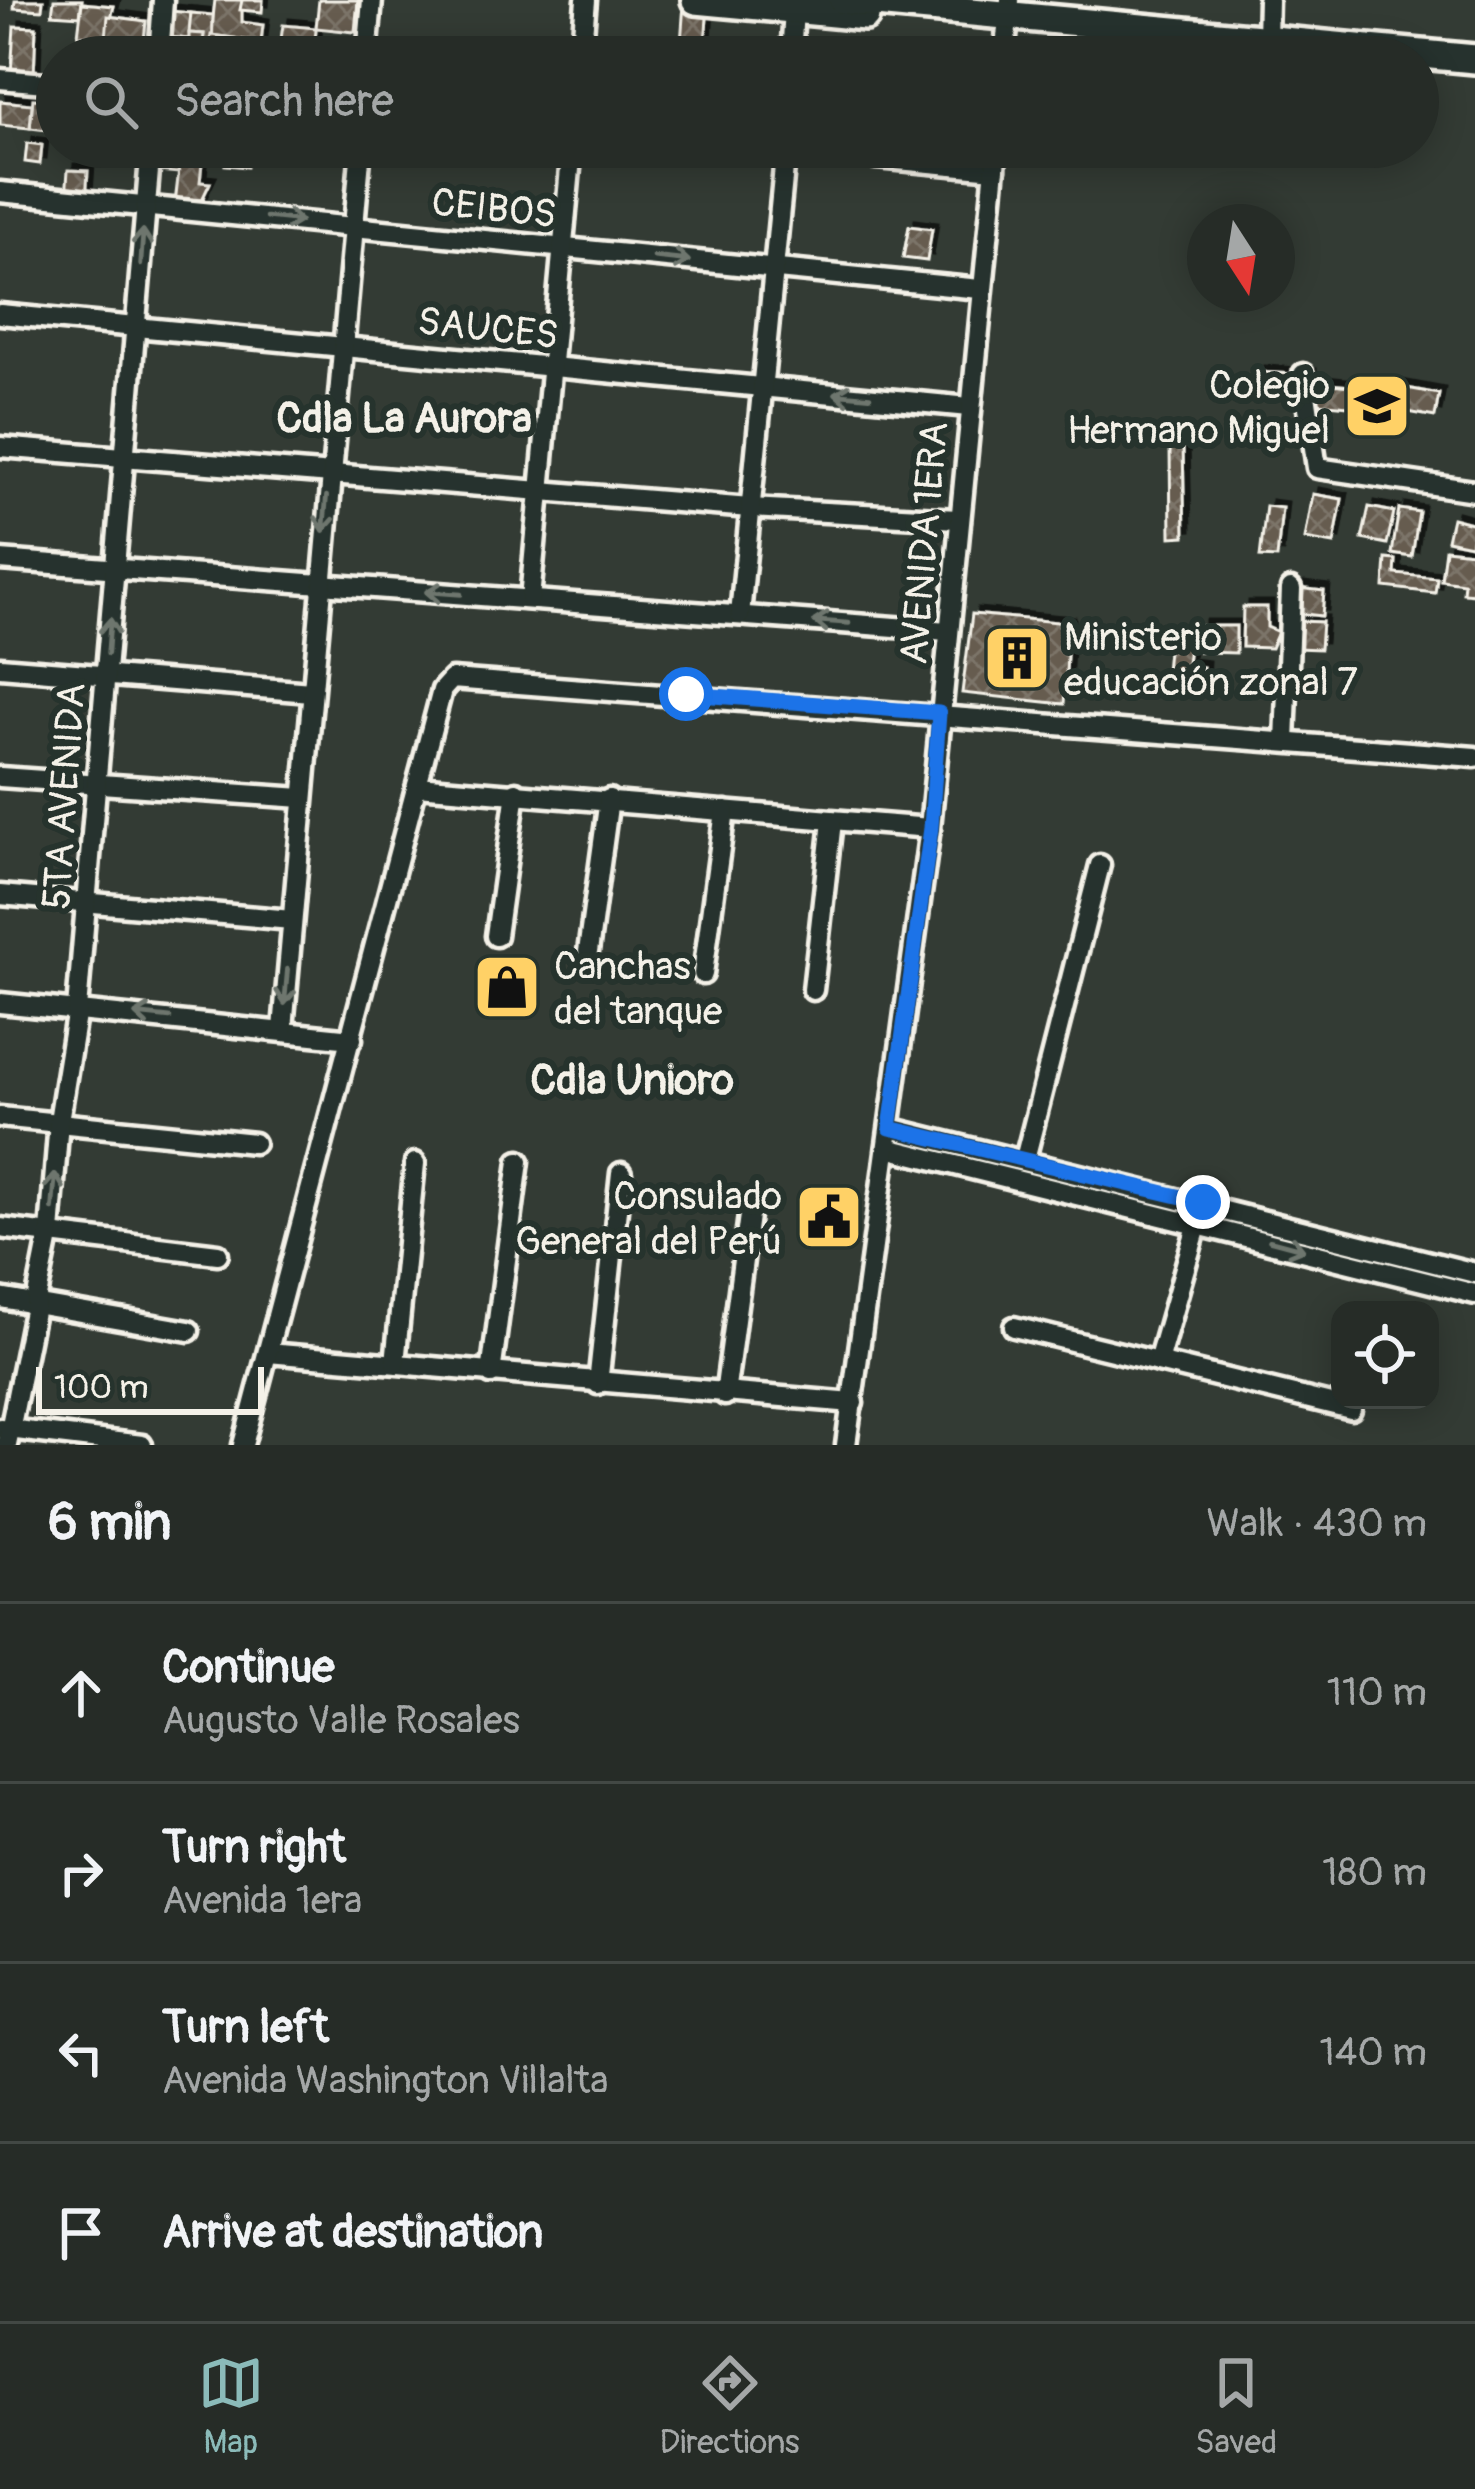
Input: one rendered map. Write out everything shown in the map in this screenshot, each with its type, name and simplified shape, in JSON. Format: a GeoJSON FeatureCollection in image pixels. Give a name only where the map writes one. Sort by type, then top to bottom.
{"type":"FeatureCollection","features":[{"type":"Feature","properties":{"kind":"main road"},"geometry":{"type":"LineString","coordinates":[[696,0],[1108,36]]}},
{"type":"Feature","properties":{"kind":"main road"},"geometry":{"type":"LineString","coordinates":[[843,0],[1007,26],[1224,36]]}},
{"type":"Feature","properties":{"kind":"main road"},"geometry":{"type":"LineString","coordinates":[[1439,55],[1475,59]]}},
{"type":"Feature","properties":{"kind":"main road"},"geometry":{"type":"LineString","coordinates":[[1439,67],[1475,70]]}},
{"type":"Feature","properties":{"kind":"street"},"geometry":{"type":"LineString","coordinates":[[160,36],[163,0]]}},
{"type":"Feature","properties":{"kind":"street"},"geometry":{"type":"LineString","coordinates":[[369,36],[372,0]]}},
{"type":"Feature","properties":{"kind":"street"},"geometry":{"type":"LineString","coordinates":[[582,36],[586,0]]}},
{"type":"Feature","properties":{"kind":"street"},"geometry":{"type":"LineString","coordinates":[[1267,36],[1268,0]]}},
{"type":"Feature","properties":{"kind":"street"},"geometry":{"type":"LineString","coordinates":[[792,36],[794,9]]}},
{"type":"Feature","properties":{"kind":"street"},"geometry":{"type":"LineString","coordinates":[[0,79],[36,82]]}},
{"type":"Feature","properties":{"kind":"street","name":"5TA AVENIDA"},"geometry":{"type":"LineString","coordinates":[[6,1434],[50,1232],[59,1121],[77,1009],[149,168]]}},
{"type":"Feature","properties":{"kind":"street"},"geometry":{"type":"LineString","coordinates":[[283,1029],[360,168]]}},
{"type":"Feature","properties":{"kind":"street"},"geometry":{"type":"LineString","coordinates":[[530,599],[570,168]]}},
{"type":"Feature","properties":{"kind":"street"},"geometry":{"type":"LineString","coordinates":[[740,615],[784,168]]}},
{"type":"Feature","properties":{"kind":"street"},"geometry":{"type":"LineString","coordinates":[[985,168],[995,169]]}},
{"type":"Feature","properties":{"kind":"street","name":"AVENIDA 1ERA"},"geometry":{"type":"LineString","coordinates":[[846,1445],[931,828],[995,169]]}},
{"type":"Feature","properties":{"kind":"street","name":"CEIBOS"},"geometry":{"type":"LineString","coordinates":[[0,192],[980,289]]}},
{"type":"Feature","properties":{"kind":"street","name":"SAUCES"},"geometry":{"type":"LineString","coordinates":[[0,314],[969,406]]}},
{"type":"Feature","properties":{"kind":"street"},"geometry":{"type":"LineString","coordinates":[[1303,374],[1317,468],[1475,491]]}},
{"type":"Feature","properties":{"kind":"street"},"geometry":{"type":"LineString","coordinates":[[0,447],[750,508],[958,519]]}},
{"type":"Feature","properties":{"kind":"street"},"geometry":{"type":"LineString","coordinates":[[0,560],[948,631]]}},
{"type":"Feature","properties":{"kind":"street"},"geometry":{"type":"LineString","coordinates":[[1285,742],[1291,589]]}},
{"type":"Feature","properties":{"kind":"street"},"geometry":{"type":"LineString","coordinates":[[0,667],[310,692]]}},
{"type":"Feature","properties":{"kind":"street"},"geometry":{"type":"LineString","coordinates":[[243,1445],[442,690],[452,680],[939,713],[1475,757]]}},
{"type":"Feature","properties":{"kind":"street"},"geometry":{"type":"LineString","coordinates":[[0,777],[302,798]]}},
{"type":"Feature","properties":{"kind":"street"},"geometry":{"type":"LineString","coordinates":[[417,786],[931,828]]}},
{"type":"Feature","properties":{"kind":"street"},"geometry":{"type":"LineString","coordinates":[[496,936],[516,792]]}},
{"type":"Feature","properties":{"kind":"street"},"geometry":{"type":"LineString","coordinates":[[588,952],[609,799]]}},
{"type":"Feature","properties":{"kind":"street"},"geometry":{"type":"LineString","coordinates":[[703,974],[725,811]]}},
{"type":"Feature","properties":{"kind":"street"},"geometry":{"type":"LineString","coordinates":[[812,990],[832,821]]}},
{"type":"Feature","properties":{"kind":"street"},"geometry":{"type":"LineString","coordinates":[[1025,1159],[1100,865]]}},
{"type":"Feature","properties":{"kind":"street"},"geometry":{"type":"LineString","coordinates":[[0,895],[292,920]]}},
{"type":"Feature","properties":{"kind":"street"},"geometry":{"type":"LineString","coordinates":[[0,1003],[352,1039]]}},
{"type":"Feature","properties":{"kind":"street"},"geometry":{"type":"LineString","coordinates":[[0,1117],[254,1143]]}},
{"type":"Feature","properties":{"kind":"street"},"geometry":{"type":"LineString","coordinates":[[889,1138],[1025,1159],[1475,1273]]}},
{"type":"Feature","properties":{"kind":"street"},"geometry":{"type":"LineString","coordinates":[[889,1138],[1475,1294]]}},
{"type":"Feature","properties":{"kind":"street"},"geometry":{"type":"LineString","coordinates":[[491,1374],[519,1161]]}},
{"type":"Feature","properties":{"kind":"street"},"geometry":{"type":"LineString","coordinates":[[395,1363],[415,1163]]}},
{"type":"Feature","properties":{"kind":"street"},"geometry":{"type":"LineString","coordinates":[[598,1384],[621,1173]]}},
{"type":"Feature","properties":{"kind":"street"},"geometry":{"type":"LineString","coordinates":[[1158,1362],[1203,1202]]}},
{"type":"Feature","properties":{"kind":"street"},"geometry":{"type":"LineString","coordinates":[[725,1395],[750,1208]]}},
{"type":"Feature","properties":{"kind":"street"},"geometry":{"type":"LineString","coordinates":[[0,1228],[218,1254]]}},
{"type":"Feature","properties":{"kind":"street"},"geometry":{"type":"LineString","coordinates":[[0,1298],[189,1331]]}},
{"type":"Feature","properties":{"kind":"street"},"geometry":{"type":"LineString","coordinates":[[1014,1327],[1331,1404]]}},
{"type":"Feature","properties":{"kind":"street"},"geometry":{"type":"LineString","coordinates":[[268,1353],[853,1403]]}},
{"type":"Feature","properties":{"kind":"street"},"geometry":{"type":"LineString","coordinates":[[6,1434],[142,1445]]}},
{"type":"Feature","properties":{"kind":"building"},"geometry":{"type":"Polygon","coordinates":[[[15,0],[43,0],[42,10],[14,8],[15,0]]]}},
{"type":"Feature","properties":{"kind":"building"},"geometry":{"type":"Polygon","coordinates":[[[54,0],[82,0],[80,16],[52,14],[54,0]]]}},
{"type":"Feature","properties":{"kind":"building"},"geometry":{"type":"Polygon","coordinates":[[[215,0],[242,0],[242,22],[263,25],[262,36],[211,35],[215,0]]]}},
{"type":"Feature","properties":{"kind":"building"},"geometry":{"type":"Polygon","coordinates":[[[242,0],[263,0],[262,12],[240,10],[242,0]]]}},
{"type":"Feature","properties":{"kind":"building"},"geometry":{"type":"Polygon","coordinates":[[[319,0],[358,0],[355,32],[316,28],[319,0]]]}},
{"type":"Feature","properties":{"kind":"building"},"geometry":{"type":"Polygon","coordinates":[[[82,3],[114,6],[106,36],[78,35],[82,3]]]}},
{"type":"Feature","properties":{"kind":"building"},"geometry":{"type":"Polygon","coordinates":[[[684,3],[708,4],[706,36],[682,36],[684,3]]]}},
{"type":"Feature","properties":{"kind":"building"},"geometry":{"type":"Polygon","coordinates":[[[171,11],[191,13],[189,36],[168,36],[171,11]]]}},
{"type":"Feature","properties":{"kind":"building"},"geometry":{"type":"Polygon","coordinates":[[[191,13],[213,15],[212,36],[189,33],[191,13]]]}},
{"type":"Feature","properties":{"kind":"building"},"geometry":{"type":"Polygon","coordinates":[[[108,16],[146,21],[144,36],[106,36],[108,16]]]}},
{"type":"Feature","properties":{"kind":"building"},"geometry":{"type":"Polygon","coordinates":[[[283,25],[316,28],[315,36],[281,36],[283,25]]]}},
{"type":"Feature","properties":{"kind":"building"},"geometry":{"type":"Polygon","coordinates":[[[14,26],[36,27],[34,75],[11,75],[14,26]]]}},
{"type":"Feature","properties":{"kind":"building"},"geometry":{"type":"Polygon","coordinates":[[[33,99],[36,99],[36,129],[30,128],[33,99]]]}},
{"type":"Feature","properties":{"kind":"building"},"geometry":{"type":"Polygon","coordinates":[[[0,101],[32,104],[30,128],[0,125],[0,101]]]}},
{"type":"Feature","properties":{"kind":"building"},"geometry":{"type":"Polygon","coordinates":[[[27,143],[36,144],[36,163],[25,162],[27,143]]]}},
{"type":"Feature","properties":{"kind":"building"},"geometry":{"type":"Polygon","coordinates":[[[179,168],[201,168],[200,182],[210,183],[199,206],[175,203],[179,168]]]}},
{"type":"Feature","properties":{"kind":"building"},"geometry":{"type":"Polygon","coordinates":[[[68,170],[88,171],[86,199],[66,198],[68,170]]]}},
{"type":"Feature","properties":{"kind":"building"},"geometry":{"type":"Polygon","coordinates":[[[909,226],[932,229],[927,261],[903,258],[909,226]]]}},
{"type":"Feature","properties":{"kind":"building"},"geometry":{"type":"Polygon","coordinates":[[[1259,372],[1310,375],[1309,391],[1258,388],[1259,372]]]}},
{"type":"Feature","properties":{"kind":"building"},"geometry":{"type":"Polygon","coordinates":[[[1319,383],[1372,388],[1370,408],[1317,403],[1319,383]]]}},
{"type":"Feature","properties":{"kind":"building"},"geometry":{"type":"Polygon","coordinates":[[[1396,386],[1439,394],[1435,417],[1392,409],[1396,386]]]}},
{"type":"Feature","properties":{"kind":"building"},"geometry":{"type":"Polygon","coordinates":[[[1183,447],[1185,536],[1171,537],[1170,448],[1183,447]]]}},
{"type":"Feature","properties":{"kind":"building"},"geometry":{"type":"Polygon","coordinates":[[[1313,494],[1342,499],[1334,544],[1305,539],[1313,494]]]}},
{"type":"Feature","properties":{"kind":"building"},"geometry":{"type":"Polygon","coordinates":[[[1266,506],[1282,508],[1277,558],[1260,557],[1266,506]]]}},
{"type":"Feature","properties":{"kind":"building"},"geometry":{"type":"Polygon","coordinates":[[[1369,507],[1394,512],[1387,544],[1362,539],[1369,507]]]}},
{"type":"Feature","properties":{"kind":"building"},"geometry":{"type":"Polygon","coordinates":[[[1399,509],[1419,512],[1412,557],[1392,554],[1399,509]]]}},
{"type":"Feature","properties":{"kind":"building"},"geometry":{"type":"Polygon","coordinates":[[[1452,518],[1475,524],[1471,545],[1447,540],[1452,518]]]}},
{"type":"Feature","properties":{"kind":"building"},"geometry":{"type":"Polygon","coordinates":[[[1445,549],[1472,552],[1475,594],[1463,593],[1464,583],[1441,580],[1445,549]]]}},
{"type":"Feature","properties":{"kind":"building"},"geometry":{"type":"Polygon","coordinates":[[[1386,559],[1396,560],[1395,574],[1437,578],[1435,593],[1384,587],[1386,559]]]}},
{"type":"Feature","properties":{"kind":"building"},"geometry":{"type":"Polygon","coordinates":[[[1298,588],[1324,591],[1322,616],[1295,613],[1298,588]]]}},
{"type":"Feature","properties":{"kind":"building"},"geometry":{"type":"Polygon","coordinates":[[[1243,607],[1267,607],[1267,627],[1278,632],[1271,648],[1242,647],[1243,607]]]}},
{"type":"Feature","properties":{"kind":"building","name":"Ministerio educación zonal 7"},"geometry":{"type":"Polygon","coordinates":[[[972,614],[1069,623],[1064,704],[962,693],[972,614]]]}},
{"type":"Feature","properties":{"kind":"building"},"geometry":{"type":"Polygon","coordinates":[[[1298,621],[1322,622],[1320,649],[1296,648],[1298,621]]]}},
{"type":"Feature","properties":{"kind":"building"},"geometry":{"type":"Polygon","coordinates":[[[1200,626],[1236,626],[1236,653],[1200,652],[1200,626]]]}},
{"type":"Feature","properties":{"kind":"building"},"geometry":{"type":"Polygon","coordinates":[[[1170,630],[1190,632],[1187,665],[1203,667],[1202,685],[1165,681],[1170,630]]]}},
{"type":"Feature","properties":{"kind":"building","name":"Consulado General del Perú"},"geometry":{"type":"Polygon","coordinates":[[[811,1205],[849,1210],[847,1229],[808,1223],[811,1205]]]}},
{"type":"Feature","properties":{"kind":"place","name":"Colegio Hermano Miguel"},"geometry":{"type":"Point","coordinates":[1377,406]}},
{"type":"Feature","properties":{"kind":"place","name":"Ministerio educación zonal 7"},"geometry":{"type":"Point","coordinates":[1017,658]}},
{"type":"Feature","properties":{"kind":"place","name":"Canchas del tanque"},"geometry":{"type":"Point","coordinates":[507,987]}},
{"type":"Feature","properties":{"kind":"place","name":"Consulado General del Perú"},"geometry":{"type":"Point","coordinates":[829,1217]}},
{"type":"Feature","properties":{"kind":"district","name":"Cdla La Aurora"},"geometry":{"type":"Point","coordinates":[404,417]}},
{"type":"Feature","properties":{"kind":"district","name":"Cdla Unioro"},"geometry":{"type":"Point","coordinates":[632,1079]}},
{"type":"Feature","properties":{"kind":"route"},"geometry":{"type":"LineString","coordinates":[[686,694],[939,713],[931,828],[890,1128],[1203,1202]]}}]}
